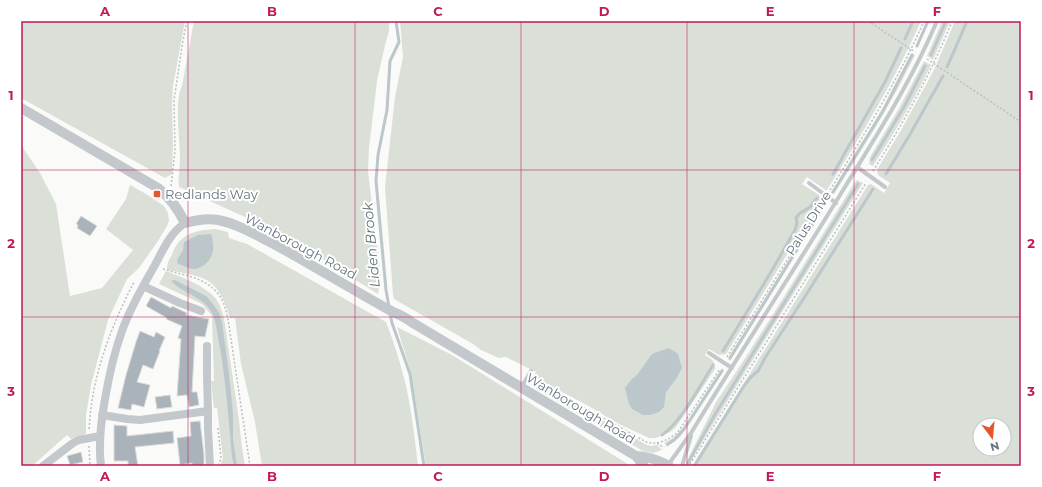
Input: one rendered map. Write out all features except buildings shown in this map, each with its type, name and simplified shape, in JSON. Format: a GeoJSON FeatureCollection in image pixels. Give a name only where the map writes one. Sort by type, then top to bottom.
{"type":"FeatureCollection","features":[{"type":"Feature","properties":{"kind":"street"},"geometry":{"type":"LineString","coordinates":[[21,108],[153,184],[168,197],[177,208],[185,223],[172,236],[143,286],[125,324],[114,357],[102,415],[99,443],[101,466]]}},
{"type":"Feature","properties":{"kind":"street","name":"Wanborough Road"},"geometry":{"type":"LineString","coordinates":[[185,223],[198,220],[217,220],[226,222],[242,228],[288,252],[378,304],[406,318],[636,456],[644,466]]}},
{"type":"Feature","properties":{"kind":"street"},"geometry":{"type":"LineString","coordinates":[[143,286],[201,311]]}},
{"type":"Feature","properties":{"kind":"street"},"geometry":{"type":"LineString","coordinates":[[207,346],[210,466]]}},
{"type":"Feature","properties":{"kind":"street"},"geometry":{"type":"LineString","coordinates":[[102,415],[140,420],[208,412]]}},
{"type":"Feature","properties":{"kind":"street"},"geometry":{"type":"LineString","coordinates":[[43,466],[73,443],[79,440],[100,436]]}},
{"type":"Feature","properties":{"kind":"street","name":"Wanborough Road"},"geometry":{"type":"LineString","coordinates":[[636,456],[651,458],[668,466]]}},
{"type":"Feature","properties":{"kind":"lane","name":"Palus Drive"},"geometry":{"type":"LineString","coordinates":[[668,466],[691,433],[732,368],[893,108],[921,56],[937,21]]}},
{"type":"Feature","properties":{"kind":"lane"},"geometry":{"type":"LineString","coordinates":[[857,167],[885,187]]}},
{"type":"Feature","properties":{"kind":"lane"},"geometry":{"type":"LineString","coordinates":[[809,183],[836,202]]}},
{"type":"Feature","properties":{"kind":"lane"},"geometry":{"type":"LineString","coordinates":[[709,353],[732,368]]}},
{"type":"Feature","properties":{"kind":"lane"},"geometry":{"type":"LineString","coordinates":[[521,388],[531,371]]}},
{"type":"Feature","properties":{"kind":"lane","name":"Palus Drive"},"geometry":{"type":"LineString","coordinates":[[682,466],[691,433]]}},
{"type":"Feature","properties":{"kind":"path"},"geometry":{"type":"LineString","coordinates":[[173,180],[175,151],[174,100],[182,40],[187,21]]}},
{"type":"Feature","properties":{"kind":"path"},"geometry":{"type":"LineString","coordinates":[[868,21],[1021,122]]}},
{"type":"Feature","properties":{"kind":"path"},"geometry":{"type":"LineString","coordinates":[[528,376],[648,443],[664,441],[678,432],[724,363],[879,110],[912,50],[924,21]]}},
{"type":"Feature","properties":{"kind":"path"},"geometry":{"type":"LineString","coordinates":[[689,466],[870,176],[913,104],[952,21]]}},
{"type":"Feature","properties":{"kind":"path"},"geometry":{"type":"LineString","coordinates":[[154,267],[196,278],[204,282],[219,295],[224,304],[229,326],[250,466]]}},
{"type":"Feature","properties":{"kind":"path"},"geometry":{"type":"LineString","coordinates":[[657,443],[664,448]]}},
{"type":"Feature","properties":{"kind":"shaded area"},"geometry":{"type":"Polygon","coordinates":[[[21,21],[185,21],[173,86],[172,174],[165,178],[21,98],[21,21]]]}},
{"type":"Feature","properties":{"kind":"shaded area"},"geometry":{"type":"Polygon","coordinates":[[[194,21],[389,21],[389,31],[377,81],[369,148],[368,171],[381,279],[378,294],[296,243],[258,223],[179,187],[180,158],[178,101],[194,21]]]}},
{"type":"Feature","properties":{"kind":"shaded area"},"geometry":{"type":"Polygon","coordinates":[[[400,21],[921,21],[889,86],[827,190],[807,177],[802,184],[819,195],[821,199],[726,354],[719,355],[709,349],[705,355],[714,362],[715,369],[676,427],[670,432],[661,436],[649,438],[619,424],[585,404],[533,377],[536,372],[506,357],[499,358],[481,350],[394,299],[385,187],[395,97],[403,57],[400,21]]]}},
{"type":"Feature","properties":{"kind":"shaded area"},"geometry":{"type":"Polygon","coordinates":[[[942,21],[950,21],[933,60],[927,56],[942,21]]]}},
{"type":"Feature","properties":{"kind":"shaded area"},"geometry":{"type":"Polygon","coordinates":[[[955,21],[1021,21],[1021,466],[692,466],[868,185],[871,184],[884,193],[890,183],[878,175],[877,171],[934,70],[955,21]]]}},
{"type":"Feature","properties":{"kind":"shaded area"},"geometry":{"type":"Polygon","coordinates":[[[912,53],[915,55],[897,90],[834,194],[831,193],[885,104],[912,53]]]}},
{"type":"Feature","properties":{"kind":"shaded area"},"geometry":{"type":"Polygon","coordinates":[[[924,61],[931,65],[918,91],[873,166],[869,164],[870,157],[898,110],[924,61]]]}},
{"type":"Feature","properties":{"kind":"shaded area"},"geometry":{"type":"Polygon","coordinates":[[[21,145],[40,173],[56,204],[70,296],[102,288],[133,250],[106,229],[126,199],[130,185],[164,206],[168,213],[169,221],[158,241],[139,268],[127,279],[108,320],[91,385],[86,415],[86,434],[71,439],[67,435],[32,466],[21,466],[21,145]]]}},
{"type":"Feature","properties":{"kind":"shaded area"},"geometry":{"type":"Polygon","coordinates":[[[857,180],[863,183],[688,465],[686,463],[716,402],[857,180]]]}},
{"type":"Feature","properties":{"kind":"shaded area"},"geometry":{"type":"Polygon","coordinates":[[[825,202],[827,204],[730,361],[728,359],[825,202]]]}},
{"type":"Feature","properties":{"kind":"shaded area"},"geometry":{"type":"Polygon","coordinates":[[[215,229],[228,232],[229,238],[247,244],[386,322],[406,386],[412,416],[418,466],[262,466],[255,422],[241,364],[235,318],[230,318],[226,306],[217,289],[208,281],[194,275],[167,270],[168,262],[180,241],[188,235],[198,231],[215,229]]]}},
{"type":"Feature","properties":{"kind":"shaded area"},"geometry":{"type":"Polygon","coordinates":[[[211,234],[213,253],[206,264],[202,267],[193,269],[178,264],[177,260],[183,250],[184,242],[198,235],[211,234]]]}},
{"type":"Feature","properties":{"kind":"shaded area"},"geometry":{"type":"Polygon","coordinates":[[[166,271],[202,287],[214,296],[220,306],[224,318],[245,466],[220,466],[223,458],[217,408],[214,408],[211,381],[214,381],[212,316],[203,305],[159,284],[166,271]]]}},
{"type":"Feature","properties":{"kind":"shaded area"},"geometry":{"type":"Polygon","coordinates":[[[175,280],[206,296],[219,313],[222,322],[229,374],[233,413],[233,440],[237,466],[234,466],[232,457],[224,375],[213,316],[211,311],[204,303],[171,281],[175,280]]]}},
{"type":"Feature","properties":{"kind":"shaded area"},"geometry":{"type":"Polygon","coordinates":[[[397,327],[452,355],[631,466],[426,466],[411,373],[397,327]]]}},
{"type":"Feature","properties":{"kind":"shaded area"},"geometry":{"type":"Polygon","coordinates":[[[669,348],[678,354],[682,368],[666,392],[664,407],[659,412],[650,415],[643,415],[632,409],[629,404],[625,388],[637,375],[652,354],[669,348]]]}},
{"type":"Feature","properties":{"kind":"shaded area"},"geometry":{"type":"Polygon","coordinates":[[[722,368],[724,370],[686,429],[680,437],[667,447],[664,443],[673,438],[684,427],[722,368]]]}},
{"type":"Feature","properties":{"kind":"shaded area"},"geometry":{"type":"Polygon","coordinates":[[[532,380],[647,445],[657,445],[662,450],[653,453],[643,451],[537,389],[532,380]]]}},
{"type":"Feature","properties":{"kind":"waterway","name":"Liden Brook"},"geometry":{"type":"LineString","coordinates":[[389,307],[386,290],[376,181],[378,155],[387,110],[390,61],[399,42],[396,21]]}},
{"type":"Feature","properties":{"kind":"waterway"},"geometry":{"type":"LineString","coordinates":[[905,39],[913,21]]}},
{"type":"Feature","properties":{"kind":"waterway"},"geometry":{"type":"LineString","coordinates":[[917,46],[928,21]]}},
{"type":"Feature","properties":{"kind":"waterway"},"geometry":{"type":"LineString","coordinates":[[931,55],[946,21]]}},
{"type":"Feature","properties":{"kind":"waterway"},"geometry":{"type":"LineString","coordinates":[[947,67],[967,21]]}},
{"type":"Feature","properties":{"kind":"waterway"},"geometry":{"type":"LineString","coordinates":[[833,174],[886,80],[901,48]]}},
{"type":"Feature","properties":{"kind":"waterway"},"geometry":{"type":"LineString","coordinates":[[833,192],[882,113],[912,55]]}},
{"type":"Feature","properties":{"kind":"waterway"},"geometry":{"type":"LineString","coordinates":[[872,160],[904,107],[925,66]]}},
{"type":"Feature","properties":{"kind":"waterway"},"geometry":{"type":"LineString","coordinates":[[886,174],[943,76]]}},
{"type":"Feature","properties":{"kind":"waterway"},"geometry":{"type":"LineString","coordinates":[[688,463],[714,416],[858,184]]}},
{"type":"Feature","properties":{"kind":"waterway"},"geometry":{"type":"LineString","coordinates":[[695,465],[744,386],[758,371],[873,189]]}},
{"type":"Feature","properties":{"kind":"waterway"},"geometry":{"type":"LineString","coordinates":[[723,351],[795,230],[797,223],[796,218],[799,214],[810,207],[817,198]]}},
{"type":"Feature","properties":{"kind":"waterway"},"geometry":{"type":"LineString","coordinates":[[730,358],[825,204]]}},
{"type":"Feature","properties":{"kind":"waterway","name":"Liden Brook"},"geometry":{"type":"LineString","coordinates":[[390,313],[392,323],[410,374],[424,466]]}},
{"type":"Feature","properties":{"kind":"waterway"},"geometry":{"type":"LineString","coordinates":[[662,435],[669,430],[683,413],[713,365]]}},
{"type":"Feature","properties":{"kind":"waterway"},"geometry":{"type":"LineString","coordinates":[[668,444],[684,429],[722,371]]}},
{"type":"Feature","properties":{"kind":"place","name":"Redlands Way"},"geometry":{"type":"Point","coordinates":[157,194]}}]}
